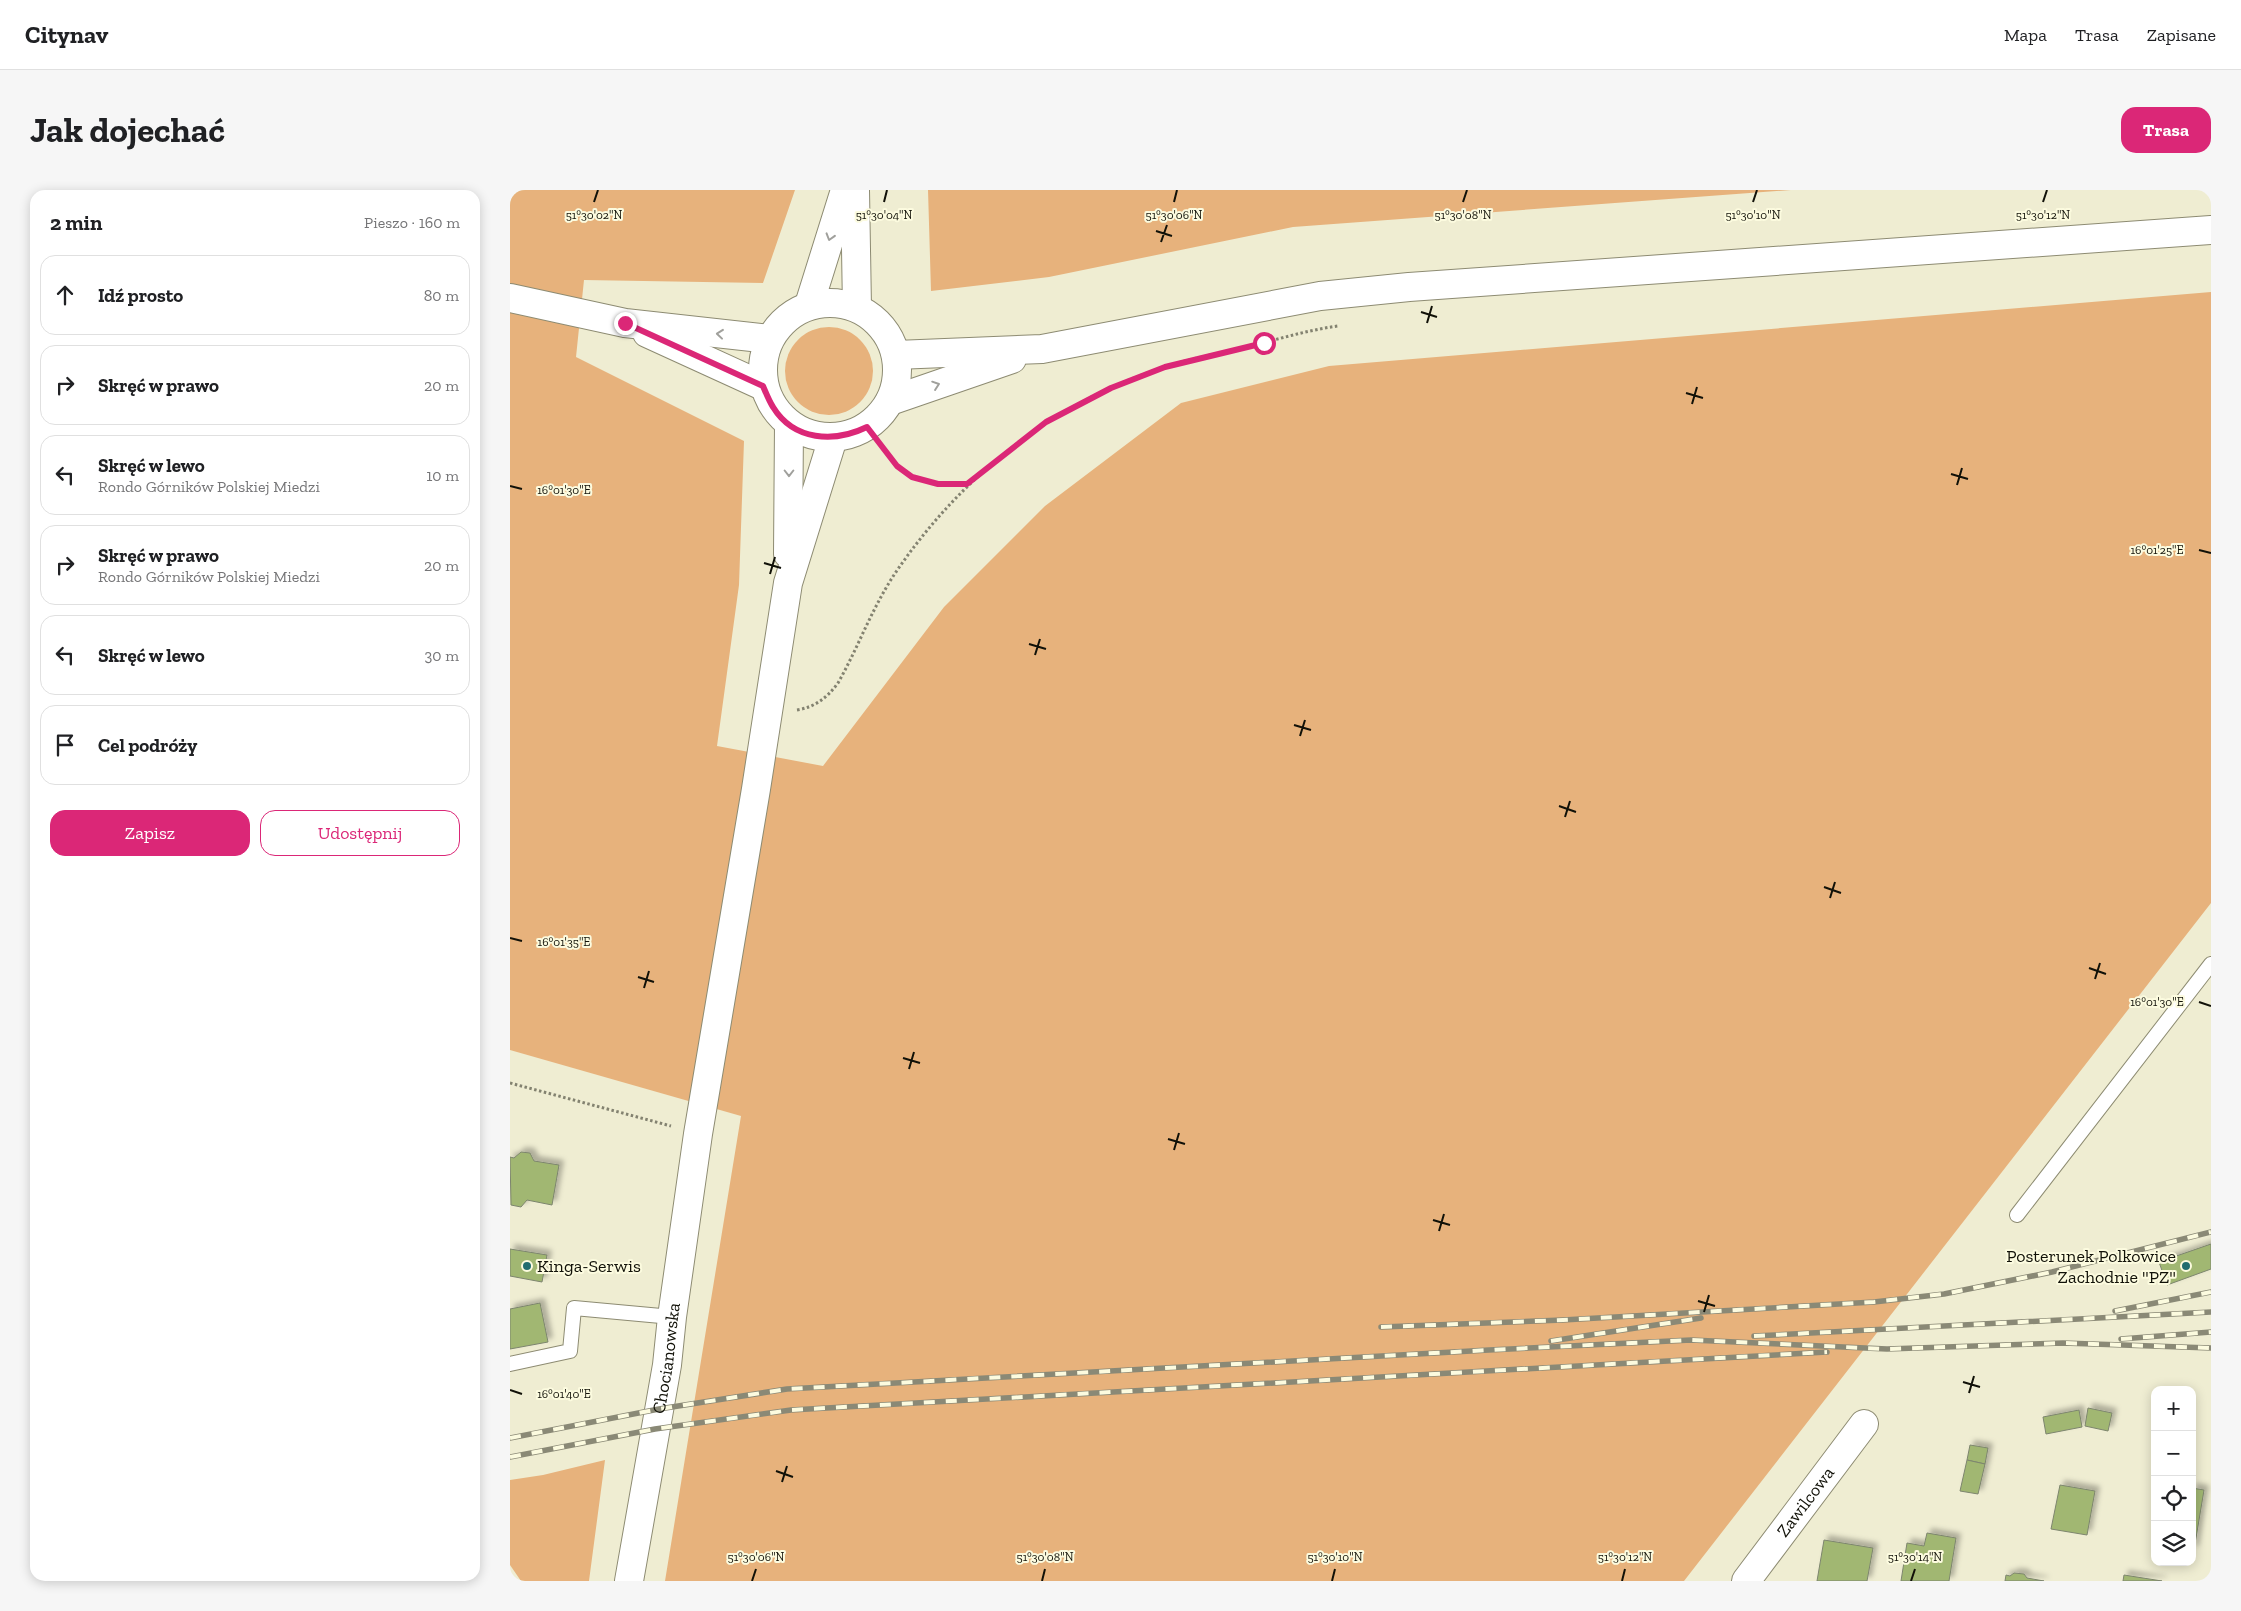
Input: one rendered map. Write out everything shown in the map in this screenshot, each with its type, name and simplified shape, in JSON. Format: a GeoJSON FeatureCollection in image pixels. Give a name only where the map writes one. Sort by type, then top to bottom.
{"type":"FeatureCollection","features":[{"type":"Feature","properties":{"kind":"street"},"geometry":{"type":"LineString","coordinates":[[809,305],[845,190]]}},
{"type":"Feature","properties":{"kind":"street"},"geometry":{"type":"LineString","coordinates":[[855,190],[857,308]]}},
{"type":"Feature","properties":{"kind":"street"},"geometry":{"type":"LineString","coordinates":[[890,401],[1042,349],[1320,296],[1409,287],[2211,230]]}},
{"type":"Feature","properties":{"kind":"street"},"geometry":{"type":"LineString","coordinates":[[510,298],[625,323],[769,339]]}},
{"type":"Feature","properties":{"kind":"street"},"geometry":{"type":"LineString","coordinates":[[833,302],[857,308],[874,319],[884,330],[896,355],[897,379],[890,401],[880,416],[867,427],[851,435],[833,438],[810,435],[789,425],[773,408],[763,386],[762,362],[769,339],[779,325],[792,313],[809,305],[833,302]]}},
{"type":"Feature","properties":{"kind":"street"},"geometry":{"type":"LineString","coordinates":[[625,323],[763,386]]}},
{"type":"Feature","properties":{"kind":"street"},"geometry":{"type":"LineString","coordinates":[[896,355],[1042,349]]}},
{"type":"Feature","properties":{"kind":"street"},"geometry":{"type":"LineString","coordinates":[[788,583],[789,425]]}},
{"type":"Feature","properties":{"kind":"street"},"geometry":{"type":"LineString","coordinates":[[788,583],[833,438]]}},
{"type":"Feature","properties":{"kind":"street","name":"Chocianowska"},"geometry":{"type":"LineString","coordinates":[[629,1581],[667,1365],[672,1316],[698,1134],[756,789],[788,583]]}},
{"type":"Feature","properties":{"kind":"street","name":"Zawilcowa"},"geometry":{"type":"LineString","coordinates":[[1746,1581],[1864,1424]]}},
{"type":"Feature","properties":{"kind":"lane"},"geometry":{"type":"LineString","coordinates":[[2018,1215],[2211,964]]}},
{"type":"Feature","properties":{"kind":"lane"},"geometry":{"type":"LineString","coordinates":[[510,1364],[570,1351],[574,1308],[672,1316]]}},
{"type":"Feature","properties":{"kind":"path"},"geometry":{"type":"LineString","coordinates":[[790,711],[807,708],[830,694],[845,671],[864,629],[888,585],[912,550],[967,484],[1046,422],[1111,388],[1165,367],[1326,327],[1345,325]]}},
{"type":"Feature","properties":{"kind":"path"},"geometry":{"type":"LineString","coordinates":[[867,427],[897,466],[912,477],[938,484],[967,484]]}},
{"type":"Feature","properties":{"kind":"path"},"geometry":{"type":"LineString","coordinates":[[510,1083],[698,1134]]}},
{"type":"Feature","properties":{"kind":"shaded area"},"geometry":{"type":"Polygon","coordinates":[[[510,190],[795,190],[763,283],[584,280],[576,357],[744,441],[739,585],[717,746],[823,766],[944,607],[1045,506],[1181,403],[1329,366],[2211,292],[2211,903],[1684,1581],[665,1581],[741,1116],[510,1050],[510,190]]]}},
{"type":"Feature","properties":{"kind":"shaded area"},"geometry":{"type":"Polygon","coordinates":[[[928,190],[1791,190],[1293,227],[1049,277],[931,291],[928,190]]]}},
{"type":"Feature","properties":{"kind":"shaded area"},"geometry":{"type":"Polygon","coordinates":[[[829,327],[846,331],[860,340],[869,354],[873,371],[869,388],[860,402],[846,411],[829,415],[812,411],[798,402],[789,388],[785,371],[789,354],[798,340],[812,331],[829,327]]]}},
{"type":"Feature","properties":{"kind":"shaded area"},"geometry":{"type":"Polygon","coordinates":[[[605,1460],[589,1581],[521,1581],[510,1565],[510,1480],[543,1475],[605,1460]]]}},
{"type":"Feature","properties":{"kind":"building"},"geometry":{"type":"Polygon","coordinates":[[[521,1152],[530,1153],[534,1161],[559,1165],[552,1205],[527,1200],[521,1207],[511,1205],[510,1157],[514,1158],[521,1152]]]}},
{"type":"Feature","properties":{"kind":"building","name":"Posterunek Polkowice Zachodnie \"PZ\""},"geometry":{"type":"Polygon","coordinates":[[[2211,1244],[2211,1269],[2167,1285],[2159,1262],[2211,1244]]]}},
{"type":"Feature","properties":{"kind":"building","name":"Kinga-Serwis"},"geometry":{"type":"Polygon","coordinates":[[[510,1249],[547,1255],[542,1282],[510,1276],[510,1249]]]}},
{"type":"Feature","properties":{"kind":"building"},"geometry":{"type":"Polygon","coordinates":[[[540,1303],[548,1342],[510,1349],[510,1309],[540,1303]]]}},
{"type":"Feature","properties":{"kind":"building"},"geometry":{"type":"Polygon","coordinates":[[[2088,1408],[2112,1413],[2108,1431],[2085,1426],[2088,1408]]]}},
{"type":"Feature","properties":{"kind":"building"},"geometry":{"type":"Polygon","coordinates":[[[2079,1410],[2082,1427],[2046,1434],[2043,1417],[2079,1410]]]}},
{"type":"Feature","properties":{"kind":"building"},"geometry":{"type":"Polygon","coordinates":[[[1970,1445],[1988,1448],[1985,1464],[1967,1460],[1970,1445]]]}},
{"type":"Feature","properties":{"kind":"building"},"geometry":{"type":"Polygon","coordinates":[[[1967,1460],[1985,1464],[1978,1494],[1960,1491],[1967,1460]]]}},
{"type":"Feature","properties":{"kind":"building"},"geometry":{"type":"Polygon","coordinates":[[[2060,1485],[2095,1491],[2087,1535],[2051,1529],[2060,1485]]]}},
{"type":"Feature","properties":{"kind":"building"},"geometry":{"type":"Polygon","coordinates":[[[2196,1489],[2204,1490],[2196,1538],[2196,1489]]]}},
{"type":"Feature","properties":{"kind":"building"},"geometry":{"type":"Polygon","coordinates":[[[1927,1533],[1956,1538],[1949,1581],[1901,1581],[1907,1543],[1924,1546],[1927,1533]]]}},
{"type":"Feature","properties":{"kind":"building"},"geometry":{"type":"Polygon","coordinates":[[[1824,1540],[1873,1548],[1867,1581],[1817,1581],[1824,1540]]]}},
{"type":"Feature","properties":{"kind":"building"},"geometry":{"type":"Polygon","coordinates":[[[2014,1573],[2024,1574],[2027,1578],[2044,1581],[2005,1581],[2006,1575],[2010,1576],[2014,1573]]]}},
{"type":"Feature","properties":{"kind":"building"},"geometry":{"type":"Polygon","coordinates":[[[2124,1575],[2162,1581],[2123,1581],[2124,1575]]]}},
{"type":"Feature","properties":{"kind":"railway"},"geometry":{"type":"LineString","coordinates":[[1381,1327],[1563,1320],[1874,1302],[1944,1294],[2052,1272],[2211,1232]]}},
{"type":"Feature","properties":{"kind":"railway"},"geometry":{"type":"LineString","coordinates":[[2115,1311],[2211,1292]]}},
{"type":"Feature","properties":{"kind":"railway"},"geometry":{"type":"LineString","coordinates":[[1754,1336],[2211,1312]]}},
{"type":"Feature","properties":{"kind":"railway"},"geometry":{"type":"LineString","coordinates":[[1551,1341],[1701,1318]]}},
{"type":"Feature","properties":{"kind":"railway"},"geometry":{"type":"LineString","coordinates":[[2121,1339],[2211,1332]]}},
{"type":"Feature","properties":{"kind":"railway"},"geometry":{"type":"LineString","coordinates":[[510,1438],[659,1409],[787,1389],[1489,1350],[1691,1340],[1887,1349],[2063,1343],[2211,1348]]}},
{"type":"Feature","properties":{"kind":"railway"},"geometry":{"type":"LineString","coordinates":[[510,1457],[655,1429],[791,1410],[1827,1352]]}},
{"type":"Feature","properties":{"kind":"place","name":"Kinga-Serwis"},"geometry":{"type":"Point","coordinates":[527,1266]}},
{"type":"Feature","properties":{"kind":"place","name":"Posterunek Polkowice Zachodnie \"PZ\""},"geometry":{"type":"Point","coordinates":[2186,1266]}},
{"type":"Feature","properties":{"kind":"route"},"geometry":{"type":"LineString","coordinates":[[625,323],[763,386],[773,408],[789,425],[810,435],[833,438],[851,435],[867,427],[897,466],[904,472],[925,482],[948,485],[967,484],[1046,422],[1111,388],[1165,367],[1264,343]]}}]}
